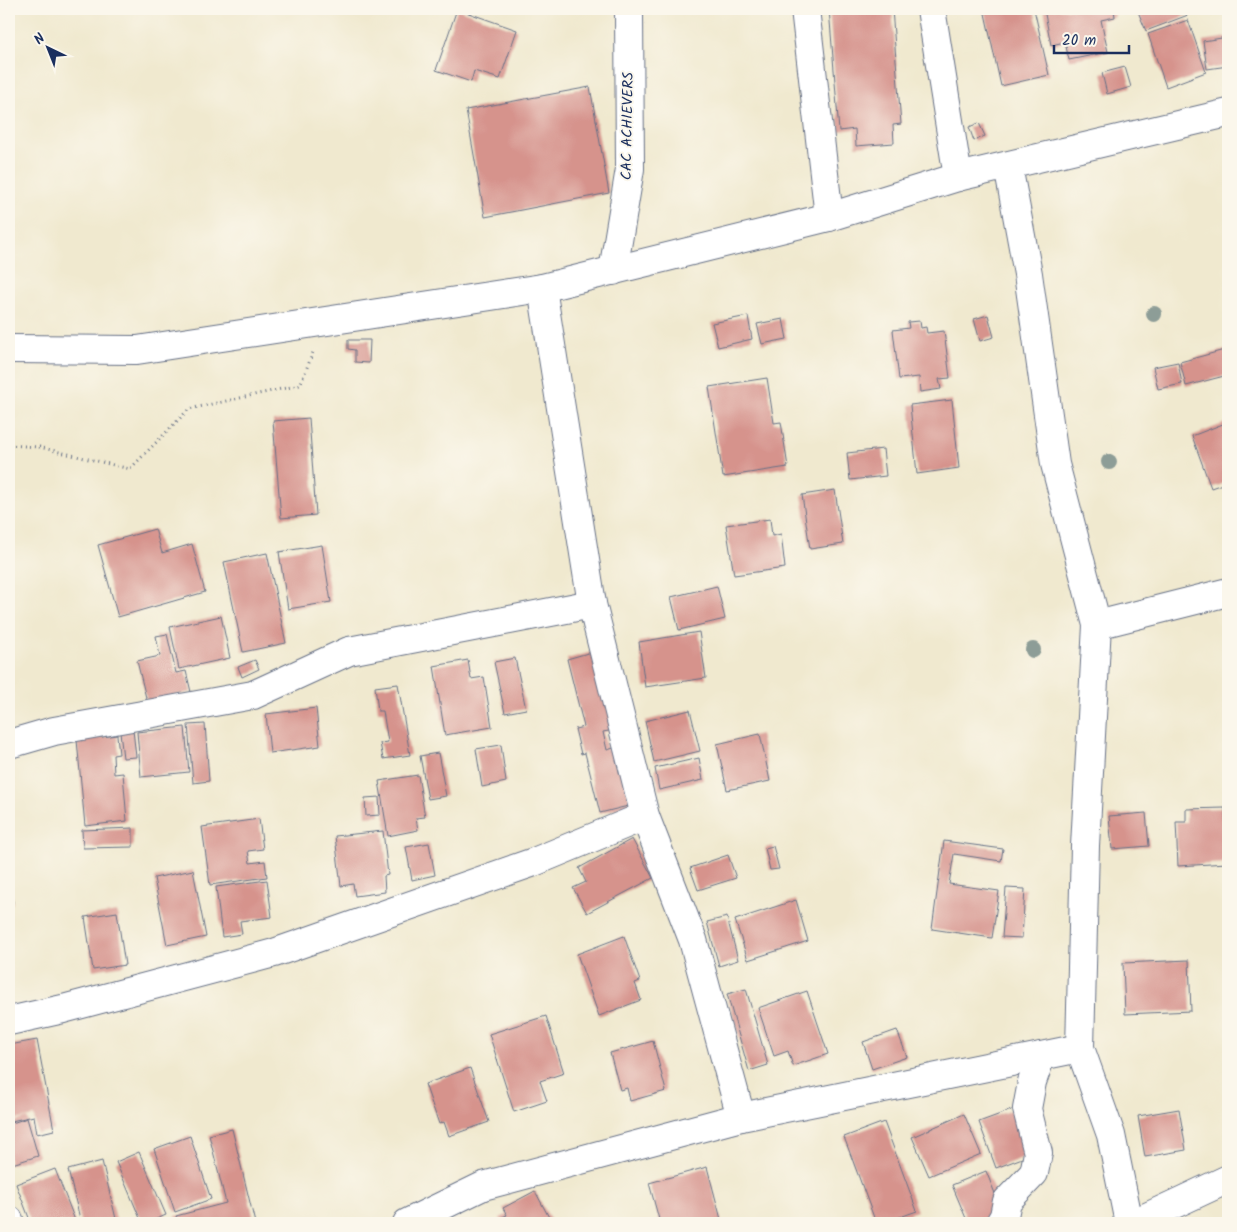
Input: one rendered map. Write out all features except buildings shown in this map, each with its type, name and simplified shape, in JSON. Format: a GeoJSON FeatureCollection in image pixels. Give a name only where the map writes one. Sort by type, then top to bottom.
{"type":"FeatureCollection","features":[{"type":"Feature","properties":{"kind":"street","name":"CAC ACHIEVERS"},"geometry":{"type":"LineString","coordinates":[[613,271],[630,169],[629,9]]}},
{"type":"Feature","properties":{"kind":"street"},"geometry":{"type":"LineString","coordinates":[[805,9],[829,217]]}},
{"type":"Feature","properties":{"kind":"street"},"geometry":{"type":"LineString","coordinates":[[931,9],[958,177]]}},
{"type":"Feature","properties":{"kind":"street"},"geometry":{"type":"LineString","coordinates":[[9,349],[137,350],[542,288],[829,217],[958,177],[1228,112]]}},
{"type":"Feature","properties":{"kind":"street"},"geometry":{"type":"LineString","coordinates":[[1008,166],[1028,274],[1055,464],[1097,625],[1084,846],[1080,1048],[1111,1135],[1129,1223]]}},
{"type":"Feature","properties":{"kind":"street"},"geometry":{"type":"LineString","coordinates":[[542,288],[592,604],[645,816],[693,940],[741,1117]]}},
{"type":"Feature","properties":{"kind":"street"},"geometry":{"type":"LineString","coordinates":[[1097,625],[1228,592]]}},
{"type":"Feature","properties":{"kind":"street"},"geometry":{"type":"LineString","coordinates":[[9,744],[54,731],[253,695],[349,651],[592,604]]}},
{"type":"Feature","properties":{"kind":"street"},"geometry":{"type":"LineString","coordinates":[[9,1020],[63,1009],[274,953],[534,862],[645,816]]}},
{"type":"Feature","properties":{"kind":"street"},"geometry":{"type":"LineString","coordinates":[[407,1223],[483,1186],[741,1117],[1080,1048]]}},
{"type":"Feature","properties":{"kind":"street"},"geometry":{"type":"LineString","coordinates":[[1000,1223],[1004,1216],[1007,1201],[1034,1173],[1038,1153],[1027,1110],[1032,1082],[1042,1056]]}},
{"type":"Feature","properties":{"kind":"street"},"geometry":{"type":"LineString","coordinates":[[1134,1223],[1228,1179]]}},
{"type":"Feature","properties":{"kind":"path"},"geometry":{"type":"LineString","coordinates":[[9,445],[39,447],[130,469],[189,409],[300,385],[325,321]]}}]}
